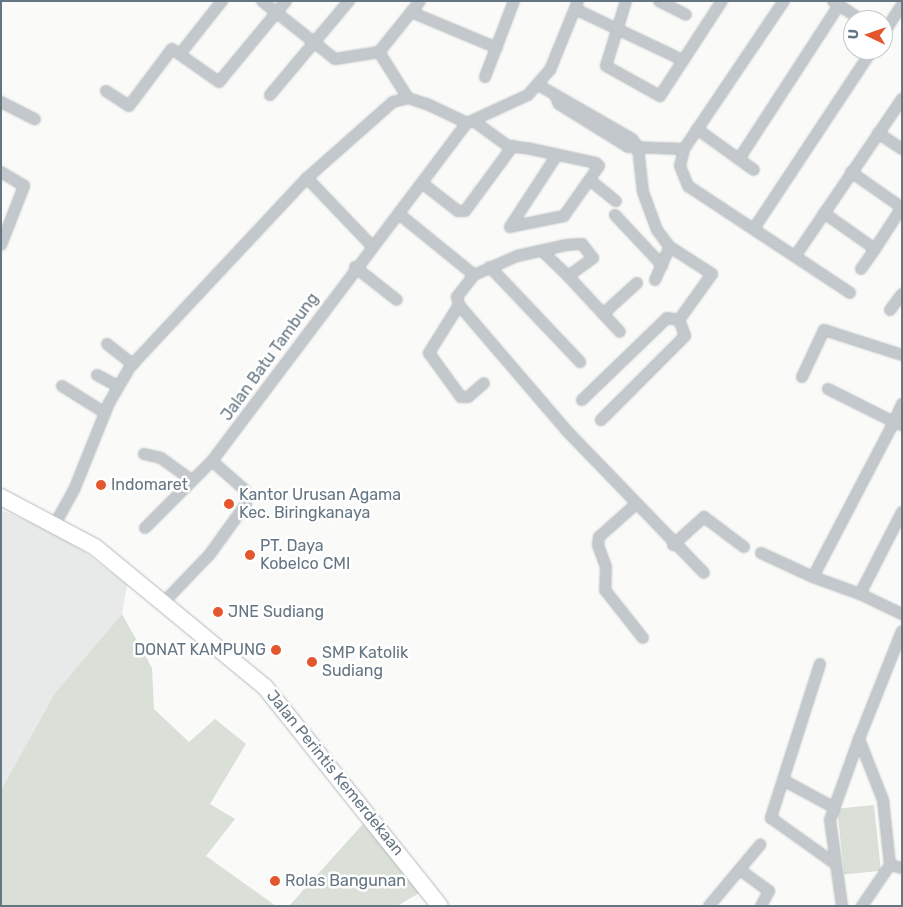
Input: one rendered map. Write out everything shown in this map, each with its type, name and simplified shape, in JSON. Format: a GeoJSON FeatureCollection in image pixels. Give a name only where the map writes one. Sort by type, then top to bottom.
{"type":"FeatureCollection","features":[{"type":"Feature","properties":{"kind":"highway","name":"Jalan Perintis Kemerdekaan"},"geometry":{"type":"LineString","coordinates":[[1,497],[95,546],[265,687],[295,718],[440,906]]}},
{"type":"Feature","properties":{"kind":"street"},"geometry":{"type":"LineString","coordinates":[[180,54],[222,1]]}},
{"type":"Feature","properties":{"kind":"street"},"geometry":{"type":"LineString","coordinates":[[262,1],[315,43],[342,60],[379,52],[420,1]]}},
{"type":"Feature","properties":{"kind":"street"},"geometry":{"type":"LineString","coordinates":[[106,91],[129,106],[170,50],[180,54],[219,82],[286,1]]}},
{"type":"Feature","properties":{"kind":"street"},"geometry":{"type":"LineString","coordinates":[[270,95],[349,1]]}},
{"type":"Feature","properties":{"kind":"street"},"geometry":{"type":"LineString","coordinates":[[485,77],[514,1]]}},
{"type":"Feature","properties":{"kind":"street"},"geometry":{"type":"LineString","coordinates":[[626,1],[616,26],[606,67],[660,96],[722,1]]}},
{"type":"Feature","properties":{"kind":"street"},"geometry":{"type":"LineString","coordinates":[[659,1],[686,15]]}},
{"type":"Feature","properties":{"kind":"street"},"geometry":{"type":"LineString","coordinates":[[784,1],[684,149],[680,166],[688,186],[755,228],[850,293]]}},
{"type":"Feature","properties":{"kind":"street"},"geometry":{"type":"LineString","coordinates":[[739,159],[836,3],[846,10]]}},
{"type":"Feature","properties":{"kind":"street"},"geometry":{"type":"LineString","coordinates":[[471,122],[540,86],[576,5],[676,57]]}},
{"type":"Feature","properties":{"kind":"street"},"geometry":{"type":"LineString","coordinates":[[893,19],[902,5]]}},
{"type":"Feature","properties":{"kind":"street"},"geometry":{"type":"LineString","coordinates":[[411,12],[497,48]]}},
{"type":"Feature","properties":{"kind":"street"},"geometry":{"type":"LineString","coordinates":[[379,52],[408,98],[471,122],[513,146],[557,155],[598,164],[591,181],[561,218],[508,226],[557,155]]}},
{"type":"Feature","properties":{"kind":"street"},"geometry":{"type":"LineString","coordinates":[[755,228],[865,60]]}},
{"type":"Feature","properties":{"kind":"street"},"geometry":{"type":"LineString","coordinates":[[540,86],[632,139],[638,147],[647,205],[670,247],[712,274],[679,320]]}},
{"type":"Feature","properties":{"kind":"street"},"geometry":{"type":"LineString","coordinates":[[54,524],[118,386],[134,364],[307,178],[388,105],[408,98]]}},
{"type":"Feature","properties":{"kind":"street"},"geometry":{"type":"LineString","coordinates":[[796,256],[902,99]]}},
{"type":"Feature","properties":{"kind":"street"},"geometry":{"type":"LineString","coordinates":[[1,102],[35,119]]}},
{"type":"Feature","properties":{"kind":"street","name":"Jalan Batu Tambung"},"geometry":{"type":"LineString","coordinates":[[145,528],[212,461],[355,267],[471,122]]}},
{"type":"Feature","properties":{"kind":"street"},"geometry":{"type":"LineString","coordinates":[[697,129],[754,170]]}},
{"type":"Feature","properties":{"kind":"street"},"geometry":{"type":"LineString","coordinates":[[878,133],[902,149]]}},
{"type":"Feature","properties":{"kind":"street"},"geometry":{"type":"LineString","coordinates":[[422,184],[458,211],[465,211],[513,146]]}},
{"type":"Feature","properties":{"kind":"street"},"geometry":{"type":"LineString","coordinates":[[638,147],[684,149]]}},
{"type":"Feature","properties":{"kind":"street"},"geometry":{"type":"LineString","coordinates":[[1,172],[24,186],[1,245]]}},
{"type":"Feature","properties":{"kind":"street"},"geometry":{"type":"LineString","coordinates":[[851,172],[902,207],[861,269]]}},
{"type":"Feature","properties":{"kind":"street"},"geometry":{"type":"LineString","coordinates":[[307,178],[372,246]]}},
{"type":"Feature","properties":{"kind":"street"},"geometry":{"type":"LineString","coordinates":[[591,181],[616,201]]}},
{"type":"Feature","properties":{"kind":"street"},"geometry":{"type":"LineString","coordinates":[[824,213],[874,249]]}},
{"type":"Feature","properties":{"kind":"street"},"geometry":{"type":"LineString","coordinates":[[399,214],[474,275]]}},
{"type":"Feature","properties":{"kind":"street"},"geometry":{"type":"LineString","coordinates":[[614,215],[662,265]]}},
{"type":"Feature","properties":{"kind":"street"},"geometry":{"type":"LineString","coordinates":[[568,276],[592,259],[584,246],[542,251],[490,267],[474,275],[457,297],[459,305],[635,504],[673,545],[704,573]]}},
{"type":"Feature","properties":{"kind":"street"},"geometry":{"type":"LineString","coordinates":[[655,280],[670,247]]}},
{"type":"Feature","properties":{"kind":"street"},"geometry":{"type":"LineString","coordinates":[[542,251],[620,332]]}},
{"type":"Feature","properties":{"kind":"street"},"geometry":{"type":"LineString","coordinates":[[355,267],[397,300]]}},
{"type":"Feature","properties":{"kind":"street"},"geometry":{"type":"LineString","coordinates":[[490,267],[580,362]]}},
{"type":"Feature","properties":{"kind":"street"},"geometry":{"type":"LineString","coordinates":[[603,314],[638,283]]}},
{"type":"Feature","properties":{"kind":"street"},"geometry":{"type":"LineString","coordinates":[[890,310],[902,294]]}},
{"type":"Feature","properties":{"kind":"street"},"geometry":{"type":"LineString","coordinates":[[459,305],[429,353],[461,397],[468,397],[484,382]]}},
{"type":"Feature","properties":{"kind":"street"},"geometry":{"type":"LineString","coordinates":[[582,400],[667,318],[679,320]]}},
{"type":"Feature","properties":{"kind":"street"},"geometry":{"type":"LineString","coordinates":[[601,420],[684,336],[679,320]]}},
{"type":"Feature","properties":{"kind":"street"},"geometry":{"type":"LineString","coordinates":[[802,377],[824,330],[902,355]]}},
{"type":"Feature","properties":{"kind":"street"},"geometry":{"type":"LineString","coordinates":[[107,344],[134,364]]}},
{"type":"Feature","properties":{"kind":"street"},"geometry":{"type":"LineString","coordinates":[[97,375],[118,386]]}},
{"type":"Feature","properties":{"kind":"street"},"geometry":{"type":"LineString","coordinates":[[62,386],[105,413]]}},
{"type":"Feature","properties":{"kind":"street"},"geometry":{"type":"LineString","coordinates":[[828,389],[898,423]]}},
{"type":"Feature","properties":{"kind":"street"},"geometry":{"type":"LineString","coordinates":[[813,577],[898,423],[902,404]]}},
{"type":"Feature","properties":{"kind":"street"},"geometry":{"type":"LineString","coordinates":[[144,454],[161,458],[191,480]]}},
{"type":"Feature","properties":{"kind":"street"},"geometry":{"type":"LineString","coordinates":[[164,602],[210,554],[246,504],[245,490],[212,461]]}},
{"type":"Feature","properties":{"kind":"street"},"geometry":{"type":"LineString","coordinates":[[635,504],[599,537],[598,545],[606,567],[605,590],[642,638]]}},
{"type":"Feature","properties":{"kind":"street"},"geometry":{"type":"LineString","coordinates":[[860,594],[902,512]]}},
{"type":"Feature","properties":{"kind":"street"},"geometry":{"type":"LineString","coordinates":[[673,545],[704,517],[744,547]]}},
{"type":"Feature","properties":{"kind":"street"},"geometry":{"type":"LineString","coordinates":[[761,553],[813,577],[860,594],[902,614]]}},
{"type":"Feature","properties":{"kind":"street"},"geometry":{"type":"LineString","coordinates":[[842,906],[834,863],[833,807],[902,632]]}},
{"type":"Feature","properties":{"kind":"street"},"geometry":{"type":"LineString","coordinates":[[820,664],[771,812],[774,822],[834,863]]}},
{"type":"Feature","properties":{"kind":"street"},"geometry":{"type":"LineString","coordinates":[[859,738],[883,800],[890,865],[862,906]]}},
{"type":"Feature","properties":{"kind":"street"},"geometry":{"type":"LineString","coordinates":[[783,780],[833,807]]}},
{"type":"Feature","properties":{"kind":"street"},"geometry":{"type":"LineString","coordinates":[[709,906],[760,845]]}},
{"type":"Feature","properties":{"kind":"street"},"geometry":{"type":"LineString","coordinates":[[890,865],[902,868]]}},
{"type":"Feature","properties":{"kind":"street"},"geometry":{"type":"LineString","coordinates":[[740,870],[767,888],[768,898],[761,906]]}},
{"type":"Feature","properties":{"kind":"shaded area"},"geometry":{"type":"Polygon","coordinates":[[[1,510],[65,537],[127,585],[122,614],[55,693],[1,790],[1,510]]]}},
{"type":"Feature","properties":{"kind":"shaded area"},"geometry":{"type":"Polygon","coordinates":[[[122,614],[152,668],[154,709],[189,742],[215,719],[246,744],[210,804],[235,819],[206,856],[276,906],[1,906],[1,790],[55,693],[122,614]]]}},
{"type":"Feature","properties":{"kind":"shaded area"},"geometry":{"type":"Polygon","coordinates":[[[874,805],[881,871],[844,875],[837,809],[874,805]]]}},
{"type":"Feature","properties":{"kind":"shaded area"},"geometry":{"type":"Polygon","coordinates":[[[363,824],[421,892],[397,906],[289,906],[363,824]]]}},
{"type":"Feature","properties":{"kind":"place","name":"Indomaret"},"geometry":{"type":"Point","coordinates":[101,485]}},
{"type":"Feature","properties":{"kind":"place","name":"Kantor Urusan Agama Kec. Biringkanaya"},"geometry":{"type":"Point","coordinates":[229,504]}},
{"type":"Feature","properties":{"kind":"place","name":"PT. Daya Kobelco CMI"},"geometry":{"type":"Point","coordinates":[250,555]}},
{"type":"Feature","properties":{"kind":"place","name":"JNE Sudiang"},"geometry":{"type":"Point","coordinates":[218,612]}},
{"type":"Feature","properties":{"kind":"place","name":"DONAT KAMPUNG"},"geometry":{"type":"Point","coordinates":[276,650]}},
{"type":"Feature","properties":{"kind":"place","name":"SMP Katolik Sudiang"},"geometry":{"type":"Point","coordinates":[312,662]}},
{"type":"Feature","properties":{"kind":"place","name":"Rolas Bangunan"},"geometry":{"type":"Point","coordinates":[275,881]}}]}
